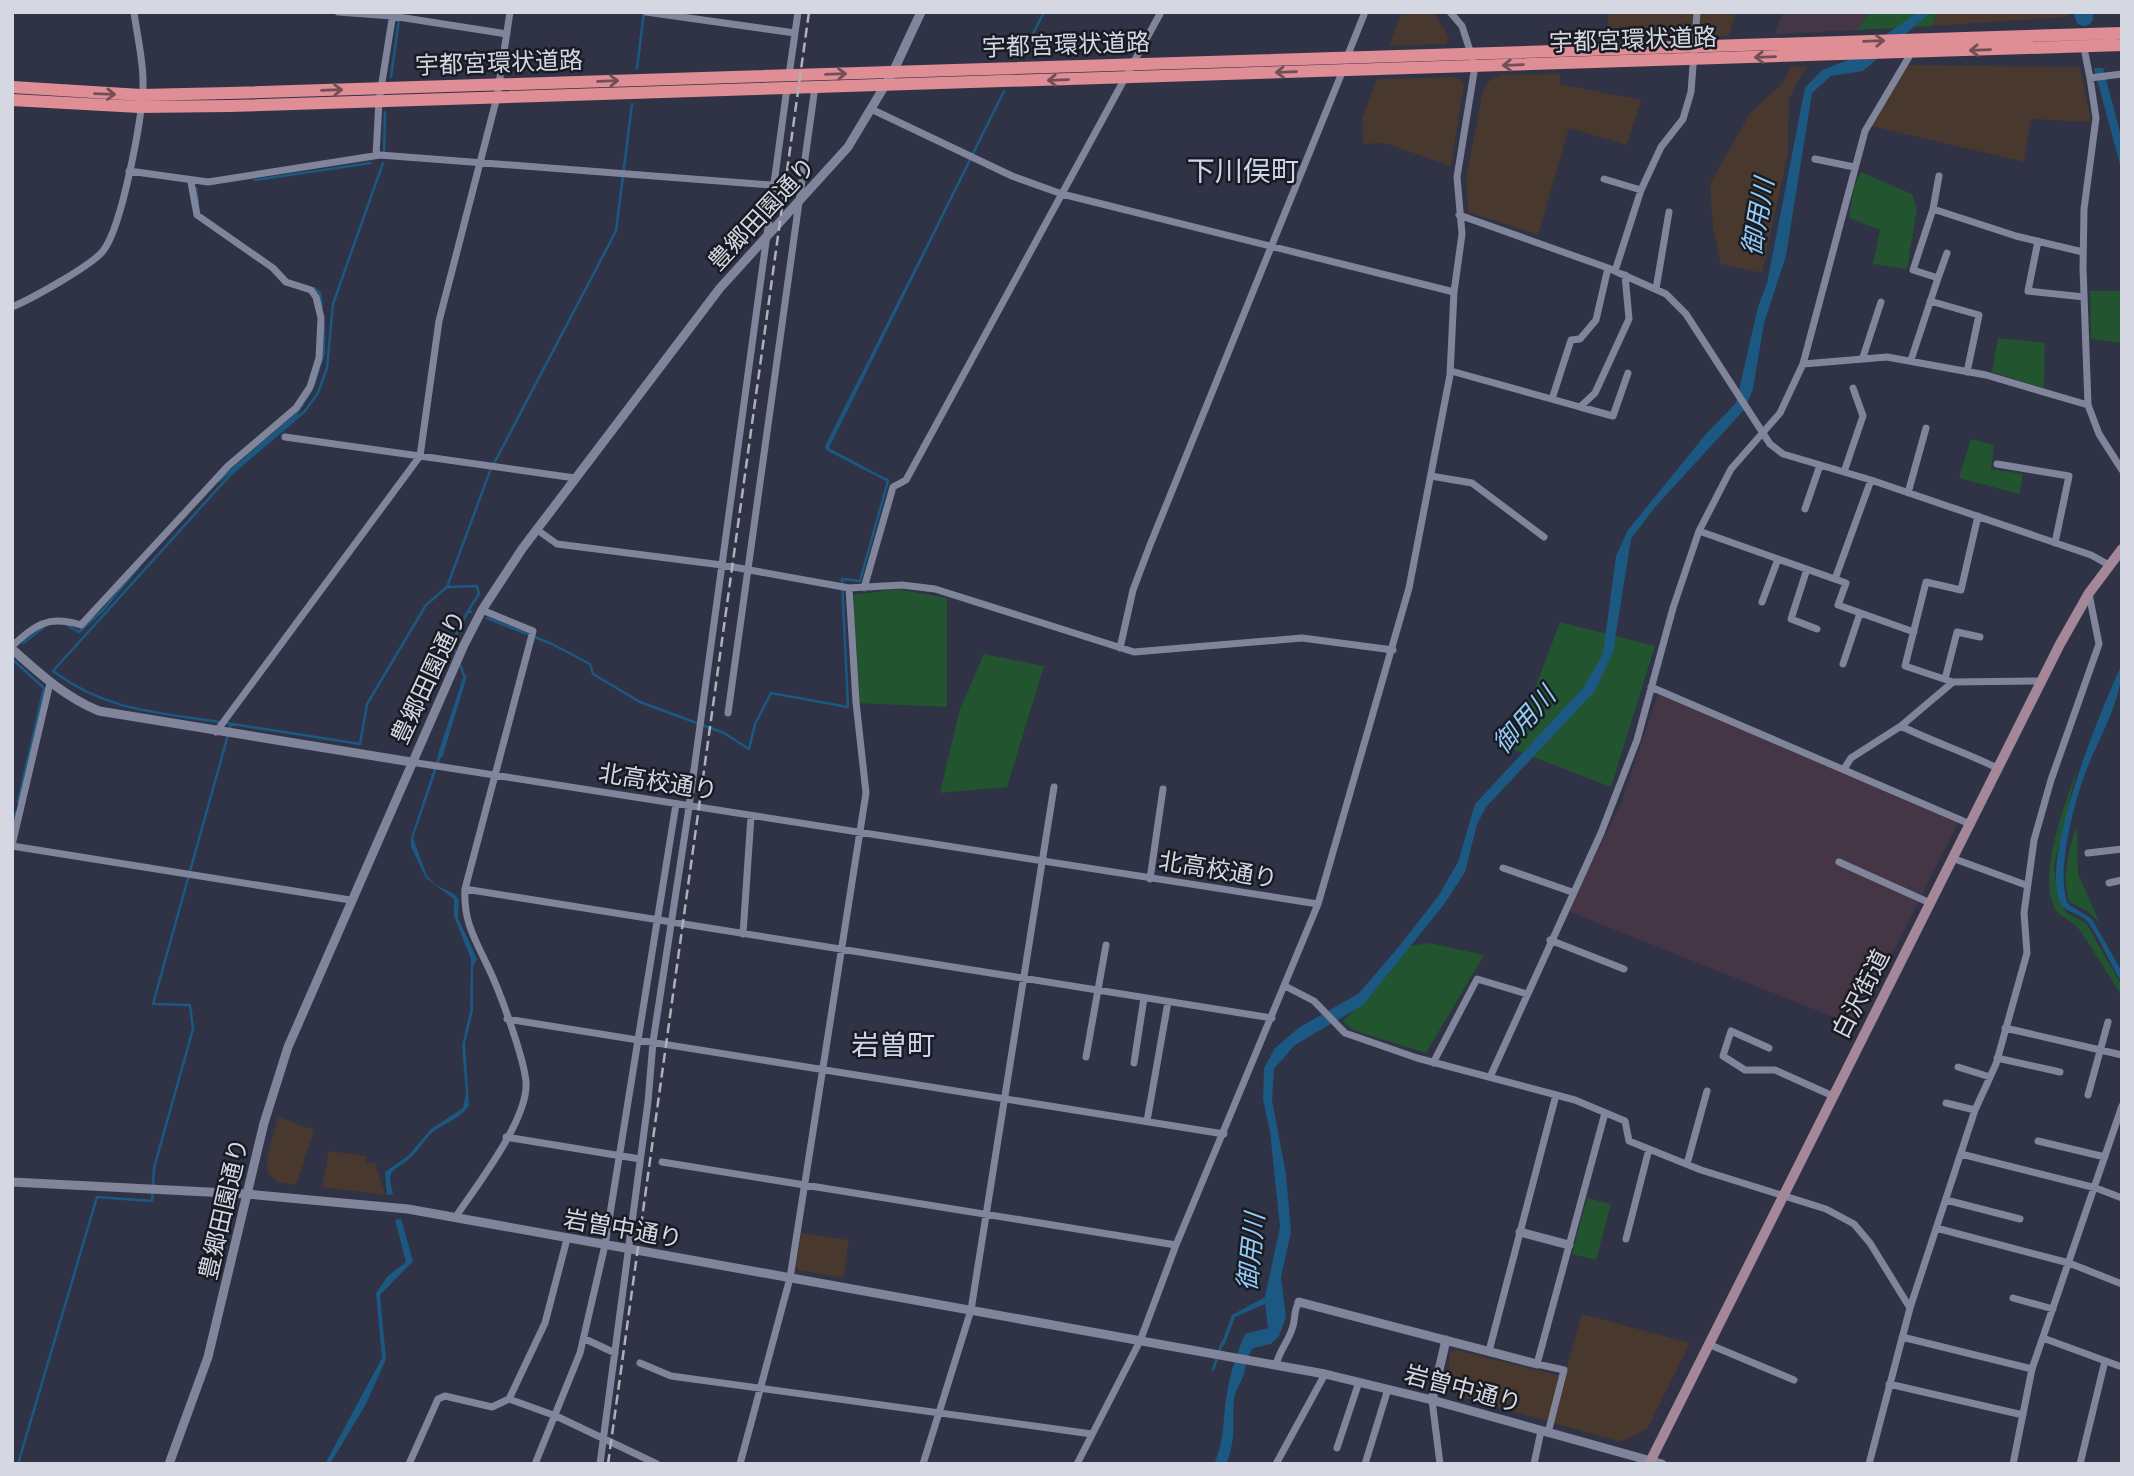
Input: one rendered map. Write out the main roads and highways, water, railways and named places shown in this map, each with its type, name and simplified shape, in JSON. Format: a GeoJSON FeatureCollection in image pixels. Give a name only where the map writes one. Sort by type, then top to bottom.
{"type":"FeatureCollection","features":[{"type":"Feature","properties":{"kind":"highway"},"geometry":{"type":"LineString","coordinates":[[1966,38],[2122,25]]}},
{"type":"Feature","properties":{"kind":"highway","name":"宇都宮環状道路"},"geometry":{"type":"LineString","coordinates":[[1914,46],[1966,38],[2122,33]]}},
{"type":"Feature","properties":{"kind":"highway","name":"宇都宮環状道路"},"geometry":{"type":"LineString","coordinates":[[788,82],[815,88],[1343,71],[1472,60],[1914,46],[2122,45]]}},
{"type":"Feature","properties":{"kind":"highway"},"geometry":{"type":"LineString","coordinates":[[2048,47],[2050,54],[2122,53]]}},
{"type":"Feature","properties":{"kind":"highway","name":"宇都宮環状道路"},"geometry":{"type":"LineString","coordinates":[[12,100],[140,101],[788,82],[893,72],[1347,57],[1472,60]]}},
{"type":"Feature","properties":{"kind":"highway"},"geometry":{"type":"LineString","coordinates":[[12,80],[68,93]]}},
{"type":"Feature","properties":{"kind":"highway","name":"宇都宮環状道路"},"geometry":{"type":"LineString","coordinates":[[12,88],[140,101]]}},
{"type":"Feature","properties":{"kind":"main road","name":"白沢街道"},"geometry":{"type":"LineString","coordinates":[[1649,1463],[2041,681],[2089,593],[2122,549]]}},
{"type":"Feature","properties":{"kind":"water"},"geometry":{"type":"Polygon","coordinates":[[[1918,12],[1931,12],[1863,71],[1831,76],[1812,93],[1786,256],[1764,323],[1753,389],[1744,410],[1655,507],[1631,539],[1613,652],[1595,691],[1486,807],[1477,824],[1465,872],[1445,903],[1363,1005],[1295,1045],[1274,1069],[1272,1100],[1286,1174],[1291,1232],[1281,1277],[1286,1317],[1279,1336],[1271,1344],[1253,1348],[1249,1354],[1235,1396],[1233,1439],[1229,1455],[1226,1464],[1214,1464],[1222,1437],[1230,1378],[1242,1341],[1245,1334],[1268,1328],[1265,1304],[1235,1317],[1224,1346],[1221,1345],[1232,1315],[1265,1297],[1280,1227],[1270,1131],[1263,1100],[1264,1068],[1275,1048],[1300,1027],[1358,994],[1397,949],[1439,895],[1458,862],[1475,804],[1583,688],[1603,654],[1616,556],[1628,530],[1706,434],[1736,403],[1758,307],[1767,283],[1805,88],[1822,70],[1853,58],[1918,12]]]}},
{"type":"Feature","properties":{"kind":"water"},"geometry":{"type":"Polygon","coordinates":[[[2094,68],[2103,68],[2122,140],[2122,172],[2094,68]]]}},
{"type":"Feature","properties":{"kind":"water"},"geometry":{"type":"Polygon","coordinates":[[[1004,91],[827,447],[889,480],[886,481],[826,450],[825,446],[1004,91]]]}},
{"type":"Feature","properties":{"kind":"water"},"geometry":{"type":"Polygon","coordinates":[[[2122,664],[2114,706],[2076,801],[2064,875],[2068,904],[2092,919],[2122,972],[2122,983],[2088,922],[2062,905],[2056,878],[2059,850],[2076,782],[2100,714],[2122,664]]]}},
{"type":"Feature","properties":{"kind":"water"},"geometry":{"type":"Polygon","coordinates":[[[467,676],[442,758],[437,757],[463,678],[467,676]]]}},
{"type":"Feature","properties":{"kind":"water"},"geometry":{"type":"Polygon","coordinates":[[[433,771],[436,772],[413,838],[427,876],[459,900],[458,918],[477,959],[473,967],[473,1011],[465,1044],[469,1105],[457,1117],[434,1131],[415,1153],[393,1171],[390,1179],[393,1194],[387,1195],[385,1172],[409,1155],[431,1129],[463,1108],[466,1094],[462,1046],[470,1011],[471,959],[454,916],[454,899],[426,878],[411,847],[411,838],[433,771]]]}},
{"type":"Feature","properties":{"kind":"water"},"geometry":{"type":"Polygon","coordinates":[[[401,1219],[413,1261],[380,1295],[386,1359],[366,1404],[330,1464],[325,1464],[382,1358],[376,1293],[388,1276],[406,1262],[395,1220],[401,1219]]]}},
{"type":"Feature","properties":{"kind":"waterway"},"geometry":{"type":"LineString","coordinates":[[391,77],[400,12]]}},
{"type":"Feature","properties":{"kind":"waterway"},"geometry":{"type":"LineString","coordinates":[[637,68],[644,12]]}},
{"type":"Feature","properties":{"kind":"waterway"},"geometry":{"type":"LineString","coordinates":[[1021,57],[1044,12]]}},
{"type":"Feature","properties":{"kind":"waterway"},"geometry":{"type":"LineString","coordinates":[[2083,12],[2084,17]]}},
{"type":"Feature","properties":{"kind":"waterway"},"geometry":{"type":"LineString","coordinates":[[827,449],[1004,91]]}},
{"type":"Feature","properties":{"kind":"waterway"},"geometry":{"type":"LineString","coordinates":[[471,612],[468,611],[479,594],[477,586],[447,587],[490,471],[616,231],[632,104]]}},
{"type":"Feature","properties":{"kind":"waterway"},"geometry":{"type":"LineString","coordinates":[[384,153],[385,112]]}},
{"type":"Feature","properties":{"kind":"waterway"},"geometry":{"type":"LineString","coordinates":[[255,180],[371,163]]}},
{"type":"Feature","properties":{"kind":"waterway"},"geometry":{"type":"LineString","coordinates":[[219,722],[153,712],[112,702],[92,694],[53,671],[231,474],[305,411],[318,393],[327,368],[333,304],[383,163]]}},
{"type":"Feature","properties":{"kind":"waterway"},"geometry":{"type":"LineString","coordinates":[[196,188],[198,202]]}},
{"type":"Feature","properties":{"kind":"waterway"},"geometry":{"type":"LineString","coordinates":[[314,288],[320,293],[322,307]]}},
{"type":"Feature","properties":{"kind":"waterway"},"geometry":{"type":"LineString","coordinates":[[314,385],[324,353],[324,324]]}},
{"type":"Feature","properties":{"kind":"waterway"},"geometry":{"type":"LineString","coordinates":[[219,481],[296,415],[311,391]]}},
{"type":"Feature","properties":{"kind":"waterway"},"geometry":{"type":"LineString","coordinates":[[487,618],[552,644],[590,664],[593,674],[640,702],[724,733],[749,749],[755,724],[771,693],[848,707],[842,579],[860,581],[888,481],[886,479]]}},
{"type":"Feature","properties":{"kind":"waterway"},"geometry":{"type":"LineString","coordinates":[[67,625],[79,632],[103,610],[138,568]]}},
{"type":"Feature","properties":{"kind":"waterway"},"geometry":{"type":"LineString","coordinates":[[226,723],[360,744],[367,704],[426,605],[447,587]]}},
{"type":"Feature","properties":{"kind":"waterway"},"geometry":{"type":"LineString","coordinates":[[457,655],[452,643],[468,611]]}},
{"type":"Feature","properties":{"kind":"waterway"},"geometry":{"type":"LineString","coordinates":[[23,643],[44,627]]}},
{"type":"Feature","properties":{"kind":"waterway"},"geometry":{"type":"LineString","coordinates":[[12,659],[44,688],[18,802]]}},
{"type":"Feature","properties":{"kind":"waterway"},"geometry":{"type":"LineString","coordinates":[[459,662],[465,678]]}},
{"type":"Feature","properties":{"kind":"waterway"},"geometry":{"type":"LineString","coordinates":[[18,1464],[97,1197],[152,1201],[154,1168],[193,1029],[190,1005],[153,1004],[231,724]]}},
{"type":"Feature","properties":{"kind":"waterway"},"geometry":{"type":"LineString","coordinates":[[433,775],[440,755]]}},
{"type":"Feature","properties":{"kind":"waterway"},"geometry":{"type":"LineString","coordinates":[[12,828],[16,812]]}},
{"type":"Feature","properties":{"kind":"waterway"},"geometry":{"type":"LineString","coordinates":[[1213,1370],[1222,1343]]}},
{"type":"Feature","properties":{"kind":"railway"},"geometry":{"type":"LineString","coordinates":[[608,1464],[809,12]]}},
{"type":"Feature","properties":{"kind":"district","name":"下川俣町"},"geometry":{"type":"Point","coordinates":[1243,171]}},
{"type":"Feature","properties":{"kind":"district","name":"岩曽町"},"geometry":{"type":"Point","coordinates":[893,1045]}},
{"type":"Feature","properties":{"kind":"water label","name":"御用川"},"geometry":{"type":"Point","coordinates":[1758,217]}},
{"type":"Feature","properties":{"kind":"water label","name":"御用川"},"geometry":{"type":"Point","coordinates":[1524,720]}},
{"type":"Feature","properties":{"kind":"water label","name":"御用川"},"geometry":{"type":"Point","coordinates":[1251,1252]}}]}
